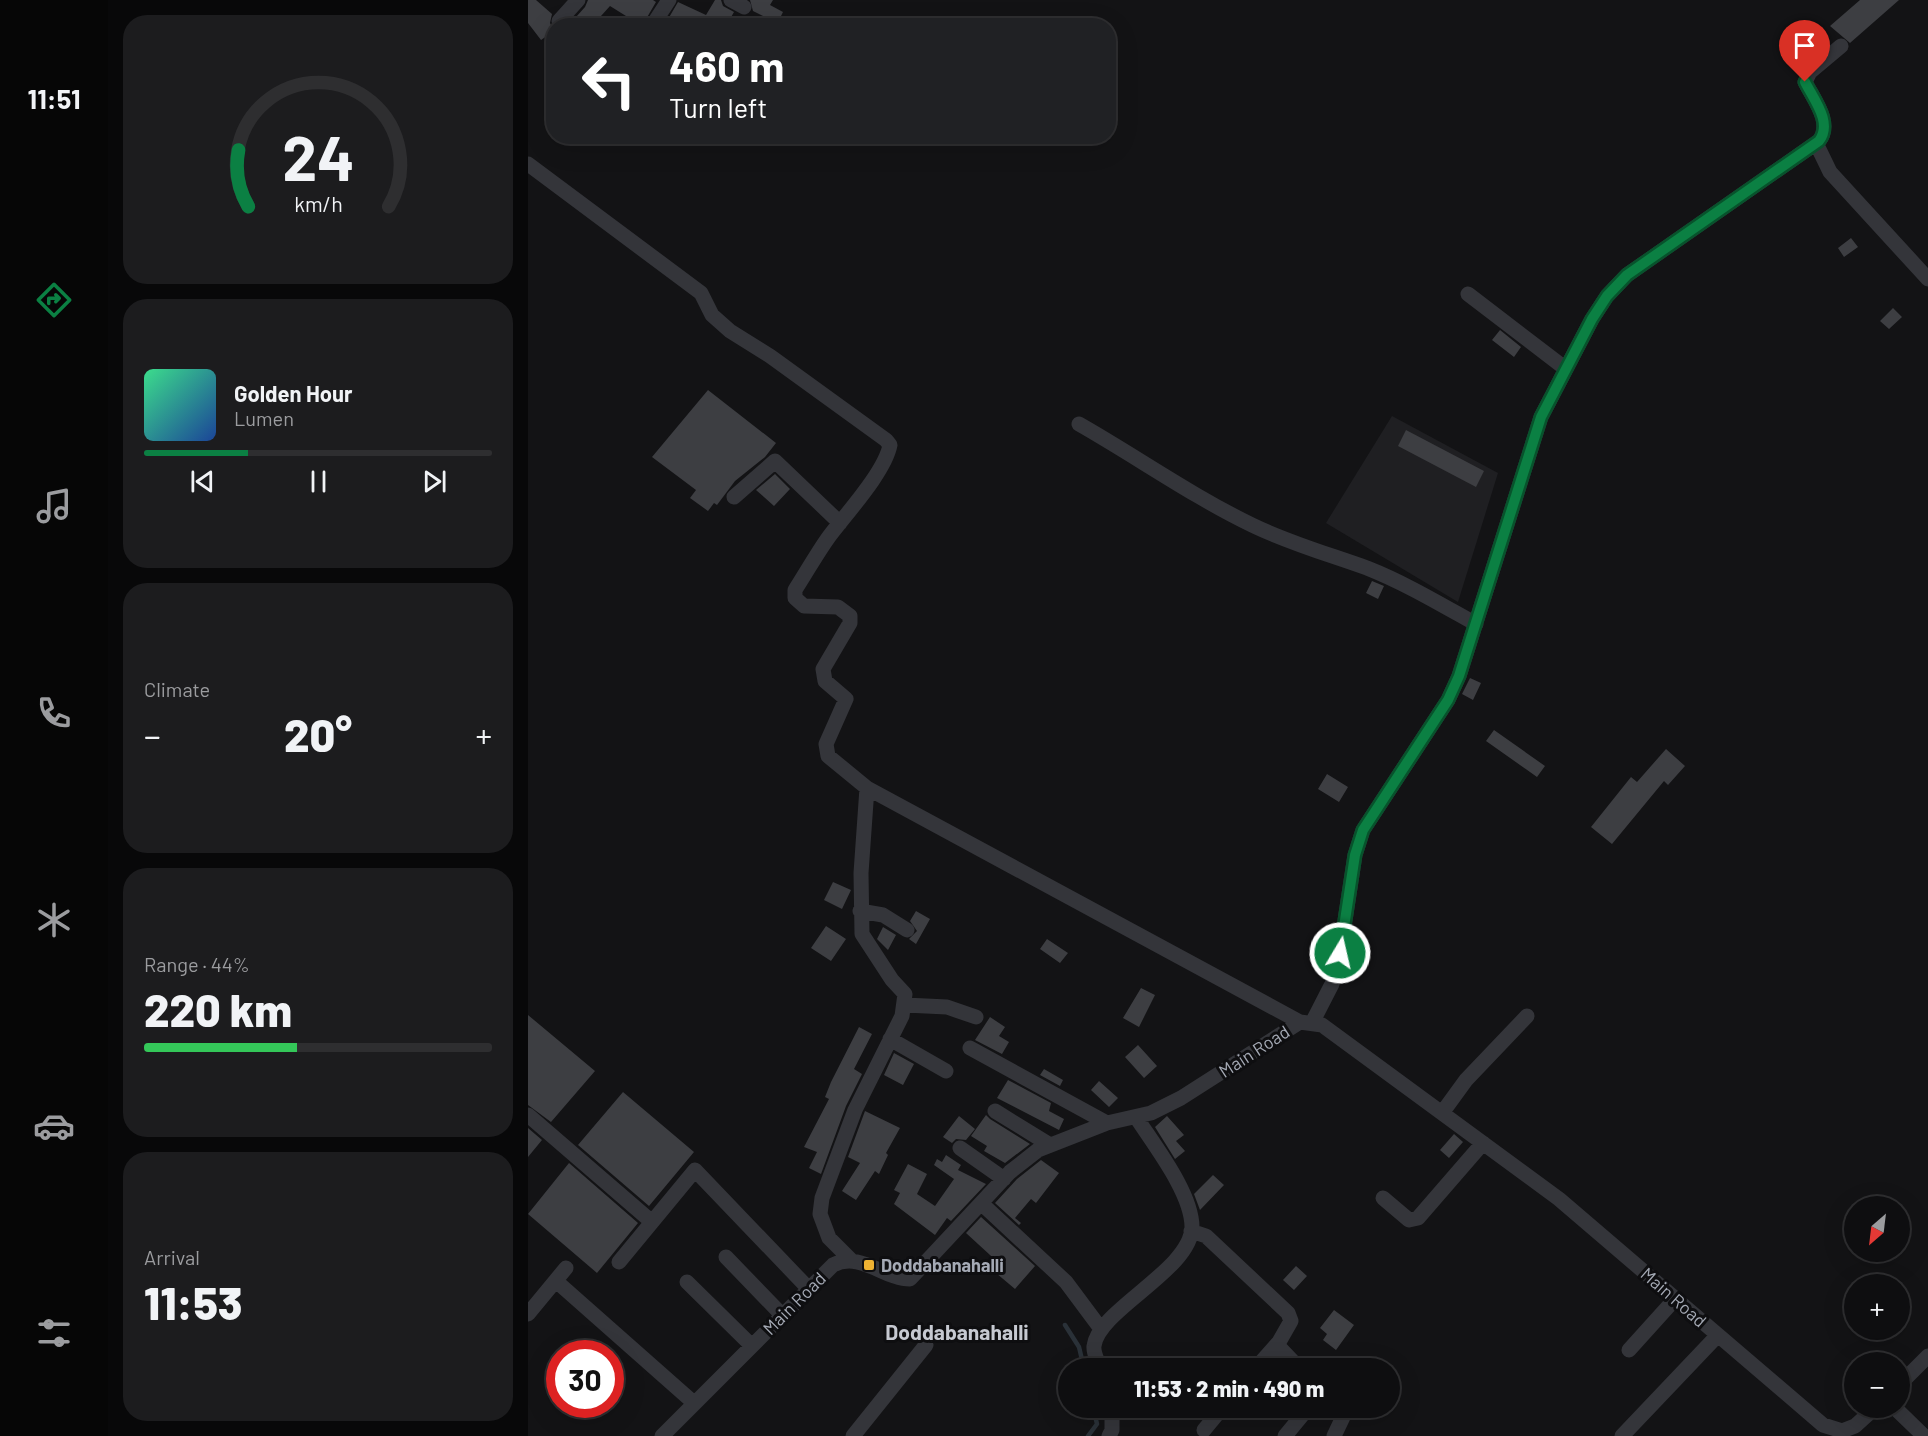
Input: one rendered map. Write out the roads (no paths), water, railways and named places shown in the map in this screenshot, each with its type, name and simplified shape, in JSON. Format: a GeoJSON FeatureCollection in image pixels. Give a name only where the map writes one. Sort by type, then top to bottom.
{"type":"FeatureCollection","features":[{"type":"Feature","properties":{"kind":"street"},"geometry":{"type":"LineString","coordinates":[[562,18],[578,0]]}},
{"type":"Feature","properties":{"kind":"street"},"geometry":{"type":"LineString","coordinates":[[657,18],[669,0]]}},
{"type":"Feature","properties":{"kind":"street"},"geometry":{"type":"LineString","coordinates":[[528,164],[701,293],[712,315],[730,331],[770,356],[890,445],[889,452],[867,488],[840,523],[795,590],[795,598],[804,606],[838,607],[850,616],[850,623],[823,669],[825,681],[846,699],[826,744],[828,756],[867,788],[1306,1022],[1332,984],[1340,953],[1355,855],[1363,830],[1448,700],[1459,676],[1541,417],[1566,369],[1607,296],[1627,275],[1816,143],[1826,133],[1826,125],[1805,82],[1810,72],[1841,46]]}},
{"type":"Feature","properties":{"kind":"street"},"geometry":{"type":"LineString","coordinates":[[1816,143],[1830,172],[1928,279]]}},
{"type":"Feature","properties":{"kind":"street"},"geometry":{"type":"LineString","coordinates":[[1468,294],[1566,369]]}},
{"type":"Feature","properties":{"kind":"street"},"geometry":{"type":"LineString","coordinates":[[1079,424],[1185,489],[1251,524],[1299,546],[1365,568],[1406,585],[1476,624]]}},
{"type":"Feature","properties":{"kind":"street"},"geometry":{"type":"LineString","coordinates":[[734,497],[771,461],[774,461],[840,523]]}},
{"type":"Feature","properties":{"kind":"street"},"geometry":{"type":"LineString","coordinates":[[852,1261],[829,1238],[820,1214],[822,1198],[855,1110],[905,1005],[902,989],[892,980],[862,934],[860,911],[867,788]]}},
{"type":"Feature","properties":{"kind":"street"},"geometry":{"type":"LineString","coordinates":[[860,911],[883,915],[907,930]]}},
{"type":"Feature","properties":{"kind":"street"},"geometry":{"type":"LineString","coordinates":[[905,1005],[947,1007],[976,1017]]}},
{"type":"Feature","properties":{"kind":"street"},"geometry":{"type":"LineString","coordinates":[[1442,1113],[1466,1080],[1527,1016]]}},
{"type":"Feature","properties":{"kind":"street","name":"Main Road"},"geometry":{"type":"LineString","coordinates":[[662,1436],[833,1265],[852,1261],[897,1277],[910,1279],[1004,1179],[1038,1150],[1107,1123],[1151,1113],[1181,1098],[1306,1022],[1322,1025],[1559,1199],[1823,1425],[1842,1431],[1855,1426],[1864,1418]]}},
{"type":"Feature","properties":{"kind":"street"},"geometry":{"type":"LineString","coordinates":[[890,1039],[946,1071]]}},
{"type":"Feature","properties":{"kind":"street"},"geometry":{"type":"LineString","coordinates":[[970,1048],[1107,1123]]}},
{"type":"Feature","properties":{"kind":"street"},"geometry":{"type":"LineString","coordinates":[[995,1111],[1050,1145]]}},
{"type":"Feature","properties":{"kind":"street"},"geometry":{"type":"LineString","coordinates":[[528,1115],[652,1222]]}},
{"type":"Feature","properties":{"kind":"street"},"geometry":{"type":"LineString","coordinates":[[1097,1358],[1094,1346],[1101,1329],[1168,1267],[1187,1246],[1191,1231],[1187,1204],[1168,1166],[1136,1117]]}},
{"type":"Feature","properties":{"kind":"street"},"geometry":{"type":"LineString","coordinates":[[1383,1198],[1409,1220],[1418,1218],[1483,1143]]}},
{"type":"Feature","properties":{"kind":"street"},"geometry":{"type":"LineString","coordinates":[[960,1148],[1004,1179]]}},
{"type":"Feature","properties":{"kind":"street"},"geometry":{"type":"LineString","coordinates":[[619,1262],[695,1170],[808,1288]]}},
{"type":"Feature","properties":{"kind":"street"},"geometry":{"type":"LineString","coordinates":[[981,1203],[1066,1282],[1101,1329]]}},
{"type":"Feature","properties":{"kind":"street"},"geometry":{"type":"LineString","coordinates":[[1191,1231],[1206,1236],[1288,1313],[1291,1321],[1264,1358]]}},
{"type":"Feature","properties":{"kind":"street"},"geometry":{"type":"LineString","coordinates":[[726,1257],[782,1315]]}},
{"type":"Feature","properties":{"kind":"street"},"geometry":{"type":"LineString","coordinates":[[528,1314],[567,1268]]}},
{"type":"Feature","properties":{"kind":"street"},"geometry":{"type":"LineString","coordinates":[[556,1281],[694,1403]]}},
{"type":"Feature","properties":{"kind":"street"},"geometry":{"type":"LineString","coordinates":[[687,1282],[751,1346]]}},
{"type":"Feature","properties":{"kind":"street"},"geometry":{"type":"LineString","coordinates":[[1629,1350],[1675,1299]]}},
{"type":"Feature","properties":{"kind":"street"},"geometry":{"type":"LineString","coordinates":[[1622,1436],[1718,1335]]}},
{"type":"Feature","properties":{"kind":"street"},"geometry":{"type":"LineString","coordinates":[[1278,1342],[1282,1353],[1288,1358]]}},
{"type":"Feature","properties":{"kind":"street"},"geometry":{"type":"LineString","coordinates":[[853,1436],[926,1345]]}},
{"type":"Feature","properties":{"kind":"street"},"geometry":{"type":"LineString","coordinates":[[1910,1374],[1928,1356]]}},
{"type":"Feature","properties":{"kind":"street"},"geometry":{"type":"LineString","coordinates":[[1109,1436],[1112,1430],[1112,1418]]}},
{"type":"Feature","properties":{"kind":"street"},"geometry":{"type":"LineString","coordinates":[[1204,1430],[1214,1418]]}},
{"type":"Feature","properties":{"kind":"street"},"geometry":{"type":"LineString","coordinates":[[1285,1436],[1300,1418]]}},
{"type":"Feature","properties":{"kind":"street"},"geometry":{"type":"LineString","coordinates":[[1334,1436],[1343,1418]]}},
{"type":"Feature","properties":{"kind":"street"},"geometry":{"type":"LineString","coordinates":[[1905,1418],[1924,1436]]}},
{"type":"Feature","properties":{"kind":"waterway"},"geometry":{"type":"LineString","coordinates":[[1065,1325],[1079,1347],[1082,1358]]}},
{"type":"Feature","properties":{"kind":"waterway"},"geometry":{"type":"LineString","coordinates":[[1088,1436],[1097,1424],[1096,1418]]}},
{"type":"Feature","properties":{"kind":"place","name":"Doddabanahalli"},"geometry":{"type":"Point","coordinates":[869,1265]}},
{"type":"Feature","properties":{"kind":"district","name":"Doddabanahalli"},"geometry":{"type":"Point","coordinates":[957,1331]}}]}
